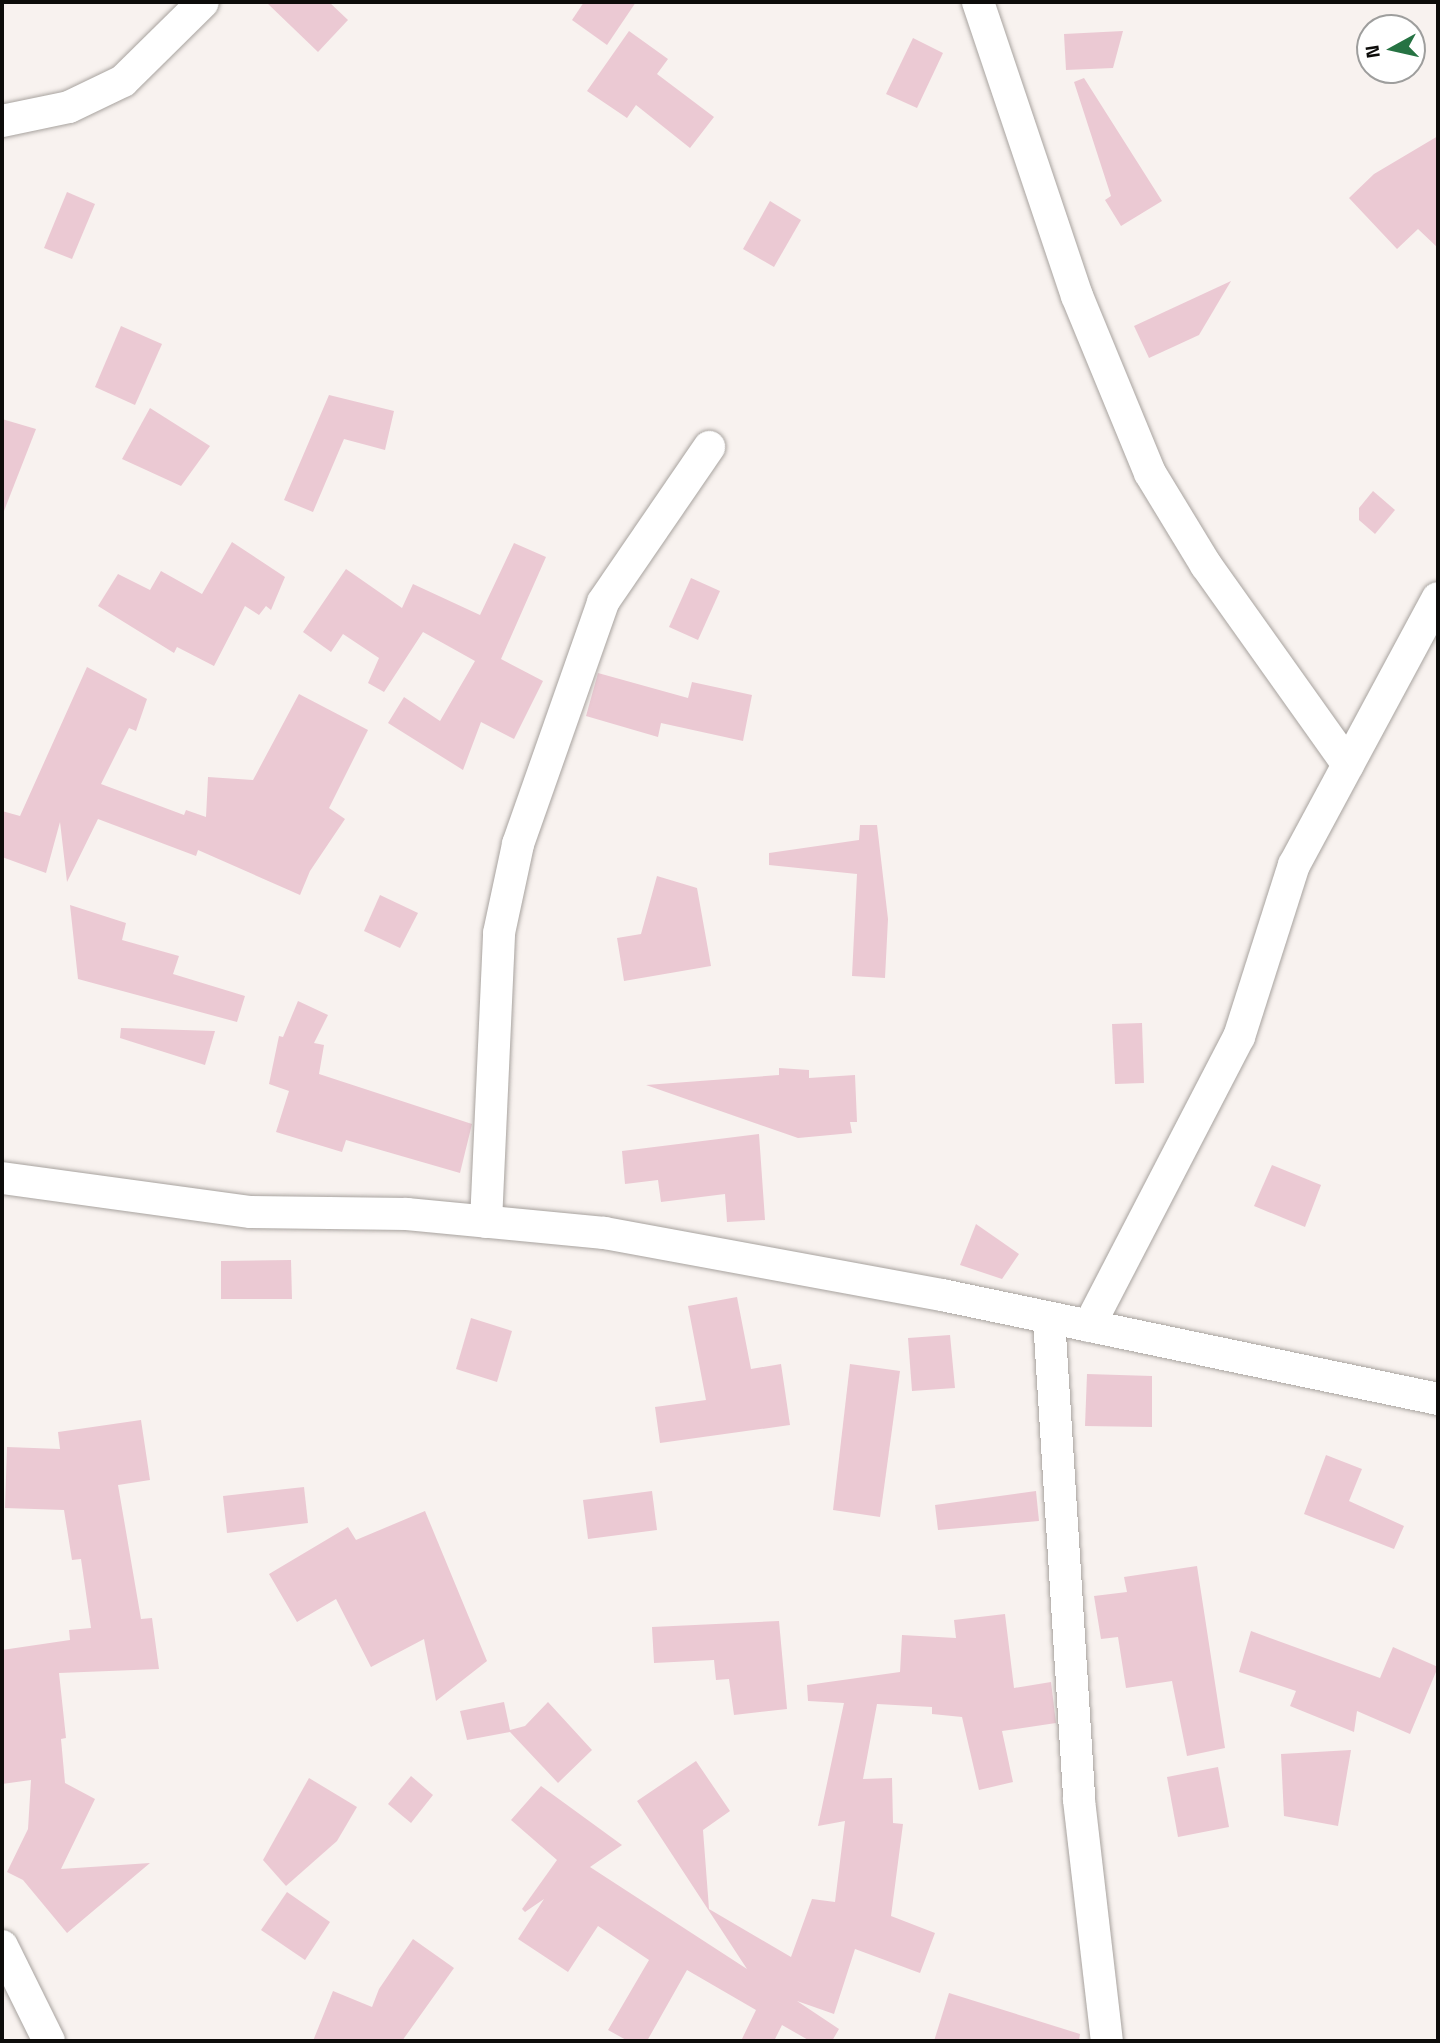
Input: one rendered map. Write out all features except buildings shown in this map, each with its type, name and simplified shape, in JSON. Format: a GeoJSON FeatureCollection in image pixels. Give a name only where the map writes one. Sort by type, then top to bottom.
{"type":"FeatureCollection","features":[{"type":"Feature","properties":{"kind":"street"},"geometry":{"type":"LineString","coordinates":[[2,121],[69,107],[123,81],[203,2]]}},
{"type":"Feature","properties":{"kind":"street"},"geometry":{"type":"LineString","coordinates":[[978,2],[1077,296],[1150,473],[1206,565],[1348,765]]}},
{"type":"Feature","properties":{"kind":"street"},"geometry":{"type":"LineString","coordinates":[[486,1222],[499,933],[518,844],[554,731],[603,602],[709,447]]}},
{"type":"Feature","properties":{"kind":"street"},"geometry":{"type":"LineString","coordinates":[[1089,1326],[1239,1037],[1294,865],[1438,598]]}},
{"type":"Feature","properties":{"kind":"street"},"geometry":{"type":"LineString","coordinates":[[2,1178],[251,1212],[407,1214],[604,1233],[1049,1318],[1438,1399]]}},
{"type":"Feature","properties":{"kind":"street"},"geometry":{"type":"LineString","coordinates":[[1049,1318],[1079,1800],[1107,2041]]}},
{"type":"Feature","properties":{"kind":"street"},"geometry":{"type":"LineString","coordinates":[[2,1946],[49,2041]]}}]}
